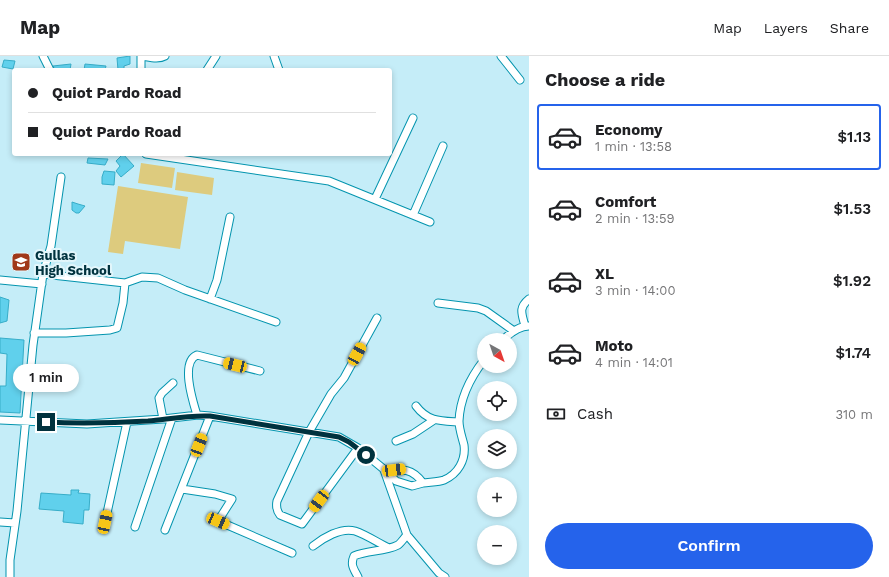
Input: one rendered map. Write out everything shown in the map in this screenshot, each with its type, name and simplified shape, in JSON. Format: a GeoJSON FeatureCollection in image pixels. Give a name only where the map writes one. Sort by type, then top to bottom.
{"type":"FeatureCollection","features":[{"type":"Feature","properties":{"kind":"street"},"geometry":{"type":"LineString","coordinates":[[43,56],[49,68]]}},
{"type":"Feature","properties":{"kind":"street"},"geometry":{"type":"LineString","coordinates":[[141,68],[141,56],[163,58],[165,56]]}},
{"type":"Feature","properties":{"kind":"street"},"geometry":{"type":"LineString","coordinates":[[208,68],[216,56]]}},
{"type":"Feature","properties":{"kind":"street"},"geometry":{"type":"LineString","coordinates":[[274,56],[278,68]]}},
{"type":"Feature","properties":{"kind":"street"},"geometry":{"type":"LineString","coordinates":[[501,56],[520,80]]}},
{"type":"Feature","properties":{"kind":"street"},"geometry":{"type":"LineString","coordinates":[[376,199],[394,154],[413,118]]}},
{"type":"Feature","properties":{"kind":"street"},"geometry":{"type":"LineString","coordinates":[[413,215],[443,146]]}},
{"type":"Feature","properties":{"kind":"street"},"geometry":{"type":"LineString","coordinates":[[160,156],[329,181],[430,222]]}},
{"type":"Feature","properties":{"kind":"street"},"geometry":{"type":"LineString","coordinates":[[10,577],[10,560],[17,511],[34,333],[44,274],[52,246],[61,177]]}},
{"type":"Feature","properties":{"kind":"street"},"geometry":{"type":"LineString","coordinates":[[210,299],[217,280],[230,217]]}},
{"type":"Feature","properties":{"kind":"street"},"geometry":{"type":"LineString","coordinates":[[44,274],[125,282],[142,277],[158,278],[210,299],[276,322]]}},
{"type":"Feature","properties":{"kind":"street"},"geometry":{"type":"LineString","coordinates":[[0,280],[42,284]]}},
{"type":"Feature","properties":{"kind":"street"},"geometry":{"type":"LineString","coordinates":[[34,333],[66,333],[110,330],[117,328],[123,303],[125,282]]}},
{"type":"Feature","properties":{"kind":"street"},"geometry":{"type":"LineString","coordinates":[[512,333],[527,326],[521,311],[523,304],[529,299]]}},
{"type":"Feature","properties":{"kind":"street"},"geometry":{"type":"LineString","coordinates":[[438,303],[478,308],[486,311],[514,331]]}},
{"type":"Feature","properties":{"kind":"street"},"geometry":{"type":"LineString","coordinates":[[358,448],[302,524],[280,515],[276,508],[277,501],[309,432],[331,394],[344,378],[376,318]]}},
{"type":"Feature","properties":{"kind":"street"},"geometry":{"type":"LineString","coordinates":[[196,415],[189,385],[190,361],[192,357],[197,356],[260,371]]}},
{"type":"Feature","properties":{"kind":"street"},"geometry":{"type":"LineString","coordinates":[[0,420],[88,424],[163,420],[196,415],[210,416],[339,437],[358,448],[396,481],[412,486],[423,482],[444,480],[457,472],[460,467],[464,456],[464,447],[459,422],[462,400],[465,391],[477,370]]}},
{"type":"Feature","properties":{"kind":"street"},"geometry":{"type":"LineString","coordinates":[[163,420],[159,398],[162,393],[173,383]]}},
{"type":"Feature","properties":{"kind":"street"},"geometry":{"type":"LineString","coordinates":[[416,406],[422,413],[434,420],[459,422]]}},
{"type":"Feature","properties":{"kind":"street"},"geometry":{"type":"LineString","coordinates":[[164,530],[182,489],[210,416]]}},
{"type":"Feature","properties":{"kind":"street"},"geometry":{"type":"LineString","coordinates":[[135,527],[172,418]]}},
{"type":"Feature","properties":{"kind":"street"},"geometry":{"type":"LineString","coordinates":[[396,441],[413,434],[434,420]]}},
{"type":"Feature","properties":{"kind":"street"},"geometry":{"type":"LineString","coordinates":[[105,522],[127,422]]}},
{"type":"Feature","properties":{"kind":"street"},"geometry":{"type":"LineString","coordinates":[[385,470],[403,469],[417,475],[423,482]]}},
{"type":"Feature","properties":{"kind":"street"},"geometry":{"type":"LineString","coordinates":[[385,470],[407,535],[439,573],[445,577]]}},
{"type":"Feature","properties":{"kind":"street"},"geometry":{"type":"LineString","coordinates":[[182,489],[215,494],[232,499],[218,521],[292,553]]}},
{"type":"Feature","properties":{"kind":"street"},"geometry":{"type":"LineString","coordinates":[[0,522],[15,523]]}},
{"type":"Feature","properties":{"kind":"street"},"geometry":{"type":"LineString","coordinates":[[313,546],[334,532],[354,531],[389,548]]}},
{"type":"Feature","properties":{"kind":"street"},"geometry":{"type":"LineString","coordinates":[[358,577],[352,567],[351,562],[354,556],[389,548],[399,544],[407,535]]}},
{"type":"Feature","properties":{"kind":"shaded area"},"geometry":{"type":"Polygon","coordinates":[[[141,163],[175,168],[172,188],[138,183],[141,163]]]}},
{"type":"Feature","properties":{"kind":"shaded area"},"geometry":{"type":"Polygon","coordinates":[[[177,172],[214,178],[212,195],[175,190],[177,172]]]}},
{"type":"Feature","properties":{"kind":"shaded area"},"geometry":{"type":"Polygon","coordinates":[[[118,186],[188,197],[180,249],[125,241],[123,254],[108,252],[118,186]]]}},
{"type":"Feature","properties":{"kind":"building"},"geometry":{"type":"Polygon","coordinates":[[[130,56],[130,64],[124,66],[124,68],[118,68],[117,58],[130,56]]]}},
{"type":"Feature","properties":{"kind":"building"},"geometry":{"type":"Polygon","coordinates":[[[4,60],[15,61],[12,69],[2,67],[4,60]]]}},
{"type":"Feature","properties":{"kind":"building"},"geometry":{"type":"Polygon","coordinates":[[[71,64],[70,68],[54,68],[53,66],[71,64]]]}},
{"type":"Feature","properties":{"kind":"building"},"geometry":{"type":"Polygon","coordinates":[[[85,64],[106,66],[106,68],[84,68],[85,64]]]}},
{"type":"Feature","properties":{"kind":"building"},"geometry":{"type":"Polygon","coordinates":[[[121,156],[125,156],[134,166],[121,177],[116,171],[120,166],[116,161],[121,156]]]}},
{"type":"Feature","properties":{"kind":"building"},"geometry":{"type":"Polygon","coordinates":[[[88,158],[108,159],[105,165],[87,163],[88,158]]]}},
{"type":"Feature","properties":{"kind":"building"},"geometry":{"type":"Polygon","coordinates":[[[104,171],[115,172],[114,185],[102,184],[104,171]]]}},
{"type":"Feature","properties":{"kind":"building"},"geometry":{"type":"Polygon","coordinates":[[[72,202],[85,206],[79,213],[76,213],[72,210],[72,202]]]}},
{"type":"Feature","properties":{"kind":"building"},"geometry":{"type":"Polygon","coordinates":[[[0,297],[9,300],[7,321],[0,323],[0,297]]]}},
{"type":"Feature","properties":{"kind":"building"},"geometry":{"type":"Polygon","coordinates":[[[0,338],[24,340],[20,413],[0,412],[0,386],[6,386],[7,354],[0,353],[0,338]]]}},
{"type":"Feature","properties":{"kind":"building"},"geometry":{"type":"Polygon","coordinates":[[[71,490],[79,490],[78,493],[90,494],[89,510],[84,510],[83,524],[63,522],[64,511],[39,509],[41,493],[71,495],[71,490]]]}},
{"type":"Feature","properties":{"kind":"place","name":"Gullas High School"},"geometry":{"type":"Point","coordinates":[21,262]}},
{"type":"Feature","properties":{"kind":"route"},"geometry":{"type":"LineString","coordinates":[[46,422],[88,424],[163,420],[198,415],[210,416],[339,437],[358,448],[366,455]]}}]}
